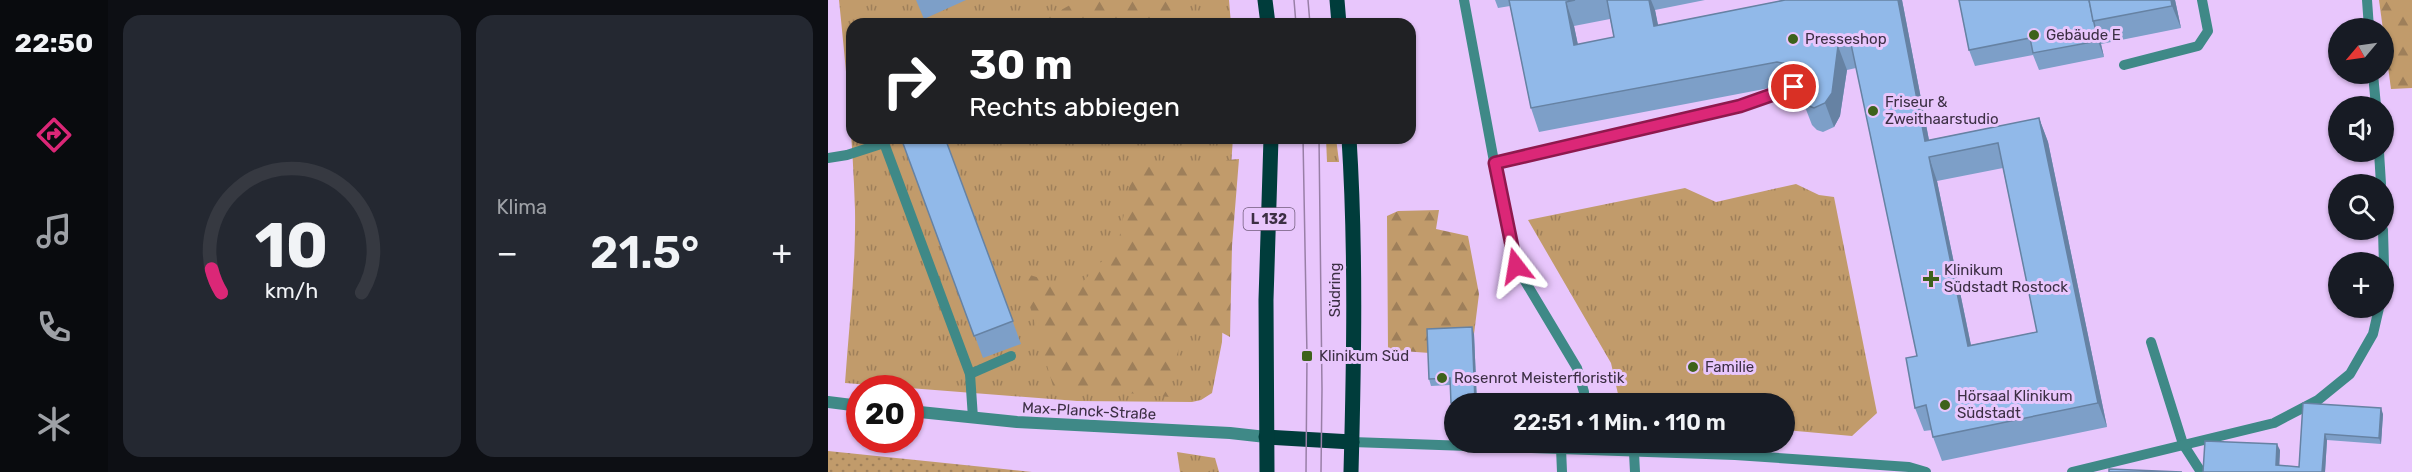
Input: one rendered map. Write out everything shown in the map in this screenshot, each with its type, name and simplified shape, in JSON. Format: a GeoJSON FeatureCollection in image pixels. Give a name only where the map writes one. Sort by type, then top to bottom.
{"type":"FeatureCollection","features":[{"type":"Feature","properties":{"kind":"main road"},"geometry":{"type":"LineString","coordinates":[[1265,0],[1267,18]]}},
{"type":"Feature","properties":{"kind":"main road"},"geometry":{"type":"LineString","coordinates":[[1337,0],[1338,18]]}},
{"type":"Feature","properties":{"kind":"main road","name":"L 132"},"geometry":{"type":"LineString","coordinates":[[1267,472],[1266,300],[1271,144]]}},
{"type":"Feature","properties":{"kind":"main road","name":"Südring"},"geometry":{"type":"LineString","coordinates":[[1349,144],[1353,211],[1351,472]]}},
{"type":"Feature","properties":{"kind":"main road"},"geometry":{"type":"LineString","coordinates":[[1266,437],[1352,442]]}},
{"type":"Feature","properties":{"kind":"street"},"geometry":{"type":"LineString","coordinates":[[828,402],[846,404]]}},
{"type":"Feature","properties":{"kind":"street","name":"Max-Planck-Straße"},"geometry":{"type":"LineString","coordinates":[[924,413],[1017,422],[1230,433],[1266,437]]}},
{"type":"Feature","properties":{"kind":"lane"},"geometry":{"type":"LineString","coordinates":[[1464,0],[1516,266],[1577,368],[1584,393]]}},
{"type":"Feature","properties":{"kind":"lane"},"geometry":{"type":"LineString","coordinates":[[2124,65],[2198,46],[2208,31],[2202,0]]}},
{"type":"Feature","properties":{"kind":"lane"},"geometry":{"type":"LineString","coordinates":[[2367,0],[2368,18]]}},
{"type":"Feature","properties":{"kind":"lane"},"geometry":{"type":"LineString","coordinates":[[1495,163],[1740,106],[1794,87]]}},
{"type":"Feature","properties":{"kind":"lane"},"geometry":{"type":"LineString","coordinates":[[828,158],[847,155],[881,144]]}},
{"type":"Feature","properties":{"kind":"lane"},"geometry":{"type":"LineString","coordinates":[[884,144],[970,374],[973,418]]}},
{"type":"Feature","properties":{"kind":"lane"},"geometry":{"type":"LineString","coordinates":[[2072,472],[2274,423],[2318,400],[2350,374],[2373,334],[2377,318]]}},
{"type":"Feature","properties":{"kind":"lane"},"geometry":{"type":"LineString","coordinates":[[2151,342],[2183,444],[2201,472]]}},
{"type":"Feature","properties":{"kind":"lane"},"geometry":{"type":"LineString","coordinates":[[970,374],[1011,356]]}},
{"type":"Feature","properties":{"kind":"lane"},"geometry":{"type":"LineString","coordinates":[[1352,442],[1444,445]]}},
{"type":"Feature","properties":{"kind":"lane"},"geometry":{"type":"LineString","coordinates":[[1561,453],[1562,472]]}},
{"type":"Feature","properties":{"kind":"lane"},"geometry":{"type":"LineString","coordinates":[[1635,472],[1634,453],[1743,455],[1926,472]]}},
{"type":"Feature","properties":{"kind":"green space"},"geometry":{"type":"Polygon","coordinates":[[[839,0],[1229,0],[1230,18],[846,18],[846,68],[839,0]]]}},
{"type":"Feature","properties":{"kind":"green space"},"geometry":{"type":"Polygon","coordinates":[[[1079,0],[1176,0],[1177,16],[1174,18],[1047,18],[1079,0]]]}},
{"type":"Feature","properties":{"kind":"green space"},"geometry":{"type":"Polygon","coordinates":[[[2379,0],[2412,0],[2412,88],[2391,89],[2390,84],[2394,84],[2394,18],[2381,18],[2379,0]]]}},
{"type":"Feature","properties":{"kind":"green space"},"geometry":{"type":"Polygon","coordinates":[[[852,144],[1233,144],[1225,250],[1222,342],[1212,393],[1201,400],[1192,402],[1077,401],[924,389],[924,375],[846,375],[845,383],[855,232],[852,144]]]}},
{"type":"Feature","properties":{"kind":"green space"},"geometry":{"type":"Polygon","coordinates":[[[1326,144],[1337,144],[1339,162],[1327,162],[1326,144]]]}},
{"type":"Feature","properties":{"kind":"green space"},"geometry":{"type":"Polygon","coordinates":[[[1239,159],[1232,246],[1230,337],[1197,319],[1190,325],[1177,355],[1170,397],[1053,386],[1020,272],[1076,289],[1118,244],[1133,168],[1239,159]]]}},
{"type":"Feature","properties":{"kind":"green space"},"geometry":{"type":"Polygon","coordinates":[[[1796,184],[1819,195],[1834,197],[1877,413],[1852,436],[1795,431],[1795,393],[1618,393],[1611,363],[1528,220],[1685,188],[1716,202],[1796,184]]]}},
{"type":"Feature","properties":{"kind":"green space"},"geometry":{"type":"Polygon","coordinates":[[[1439,210],[1436,229],[1468,236],[1479,294],[1474,334],[1430,353],[1388,350],[1387,216],[1398,211],[1439,210]]]}},
{"type":"Feature","properties":{"kind":"green space"},"geometry":{"type":"Polygon","coordinates":[[[828,451],[1032,472],[828,472],[828,451]]]}},
{"type":"Feature","properties":{"kind":"green space"},"geometry":{"type":"Polygon","coordinates":[[[1177,452],[1215,458],[1219,472],[1180,472],[1177,452]]]}},
{"type":"Feature","properties":{"kind":"building","name":"Klinikum Südstadt Rostock"},"geometry":{"type":"Polygon","coordinates":[[[1509,0],[1575,0],[1566,2],[1574,45],[1614,37],[1607,0],[1649,0],[1654,26],[1785,0],[1898,0],[1925,141],[2039,118],[2098,403],[1933,437],[1926,405],[1915,408],[1906,358],[1917,356],[1851,44],[1838,46],[1832,93],[1825,103],[1814,108],[1803,101],[1800,94],[1800,81],[1807,67],[1777,62],[1531,108],[1509,0]],[[1998,143],[1929,157],[1968,346],[2037,332],[1998,143]]]}},
{"type":"Feature","properties":{"kind":"building","name":"Gebäude E"},"geometry":{"type":"Polygon","coordinates":[[[1959,0],[2089,0],[2098,41],[2033,53],[2030,38],[1969,50],[1959,0]]]}},
{"type":"Feature","properties":{"kind":"building"},"geometry":{"type":"Polygon","coordinates":[[[2089,0],[2171,0],[2172,6],[2093,21],[2089,0]]]}},
{"type":"Feature","properties":{"kind":"building"},"geometry":{"type":"Polygon","coordinates":[[[903,144],[947,144],[1013,321],[974,336],[903,144]]]}},
{"type":"Feature","properties":{"kind":"building"},"geometry":{"type":"Polygon","coordinates":[[[1472,327],[1475,393],[1451,393],[1450,378],[1429,379],[1427,329],[1472,327]]]}},
{"type":"Feature","properties":{"kind":"building"},"geometry":{"type":"Polygon","coordinates":[[[2303,403],[2381,408],[2379,438],[2325,434],[2322,472],[2203,472],[2205,441],[2277,444],[2276,465],[2299,467],[2303,403]]]}},
{"type":"Feature","properties":{"kind":"building"},"geometry":{"type":"Polygon","coordinates":[[[2109,469],[2182,472],[2109,472],[2109,469]]]}},
{"type":"Feature","properties":{"kind":"tram line"},"geometry":{"type":"LineString","coordinates":[[1294,0],[1296,18]]}},
{"type":"Feature","properties":{"kind":"tram line"},"geometry":{"type":"LineString","coordinates":[[1308,0],[1310,18]]}},
{"type":"Feature","properties":{"kind":"tram line"},"geometry":{"type":"LineString","coordinates":[[1303,144],[1307,356],[1306,472]]}},
{"type":"Feature","properties":{"kind":"tram line"},"geometry":{"type":"LineString","coordinates":[[1319,144],[1321,472]]}},
{"type":"Feature","properties":{"kind":"place","name":"Gebäude E"},"geometry":{"type":"Point","coordinates":[2034,35]}},
{"type":"Feature","properties":{"kind":"place","name":"Presseshop"},"geometry":{"type":"Point","coordinates":[1793,39]}},
{"type":"Feature","properties":{"kind":"place","name":"Friseur & Zweithaarstudio"},"geometry":{"type":"Point","coordinates":[1873,111]}},
{"type":"Feature","properties":{"kind":"place","name":"Klinikum Südstadt Rostock"},"geometry":{"type":"Point","coordinates":[1931,279]}},
{"type":"Feature","properties":{"kind":"place","name":"Klinikum Süd"},"geometry":{"type":"Point","coordinates":[1307,356]}},
{"type":"Feature","properties":{"kind":"place","name":"Familie"},"geometry":{"type":"Point","coordinates":[1693,367]}},
{"type":"Feature","properties":{"kind":"place","name":"Rosenrot Meisterfloristik"},"geometry":{"type":"Point","coordinates":[1442,378]}},
{"type":"Feature","properties":{"kind":"place","name":"Hörsaal Klinikum Südstadt"},"geometry":{"type":"Point","coordinates":[1945,405]}},
{"type":"Feature","properties":{"kind":"route"},"geometry":{"type":"LineString","coordinates":[[1516,266],[1506,226],[1495,163],[1740,106],[1794,87]]}}]}
